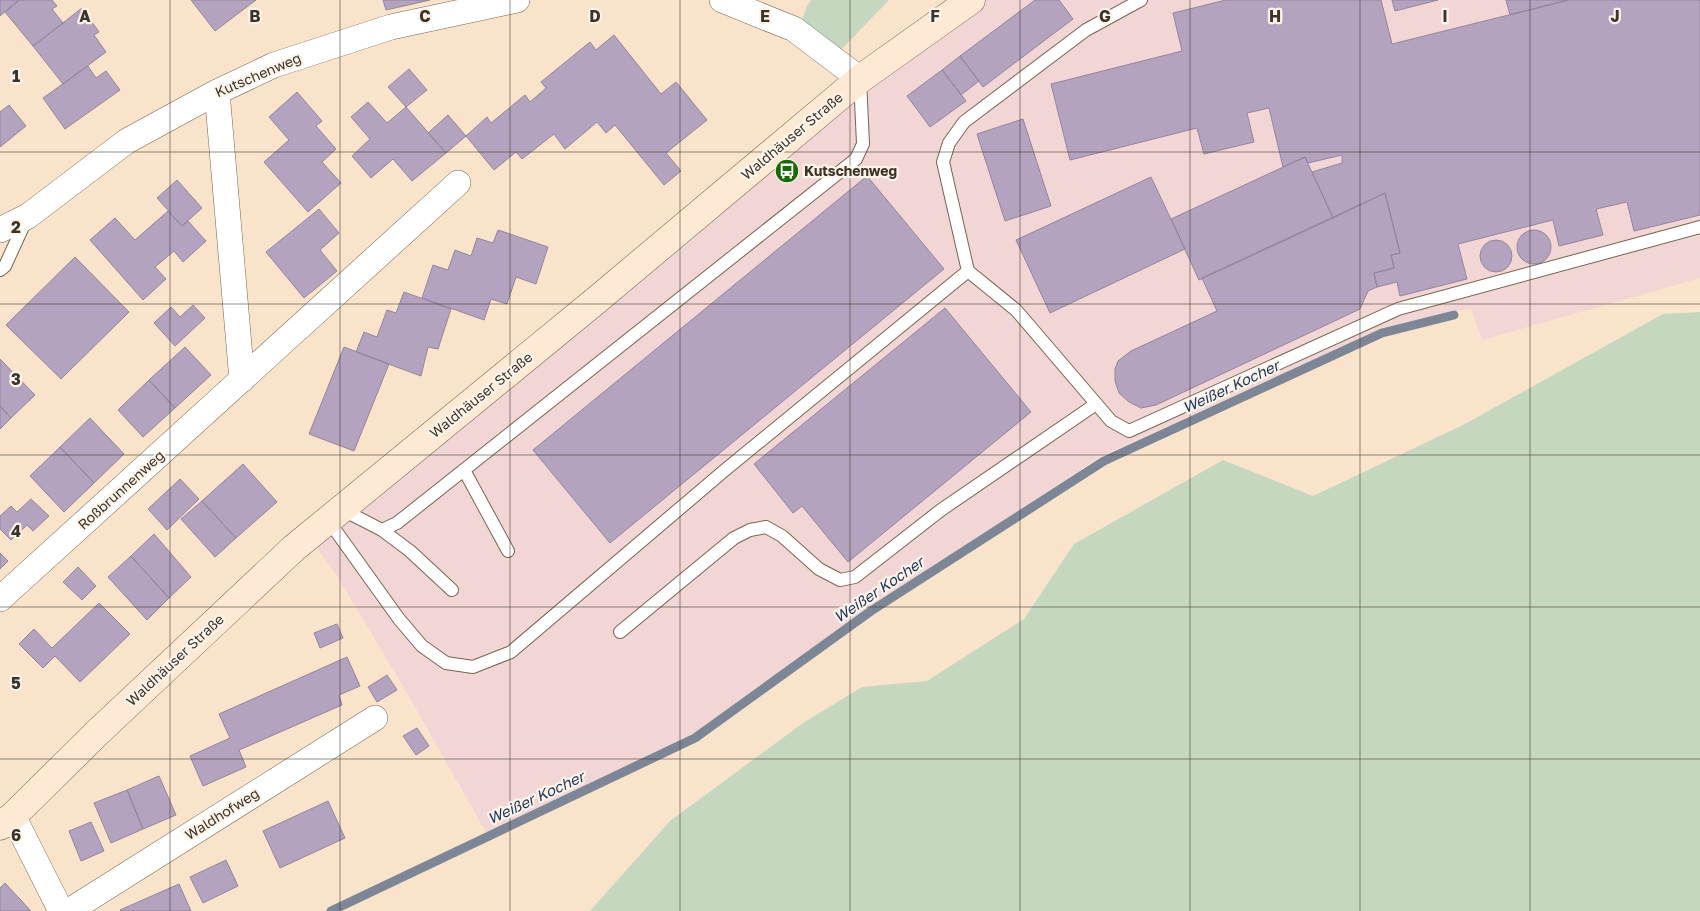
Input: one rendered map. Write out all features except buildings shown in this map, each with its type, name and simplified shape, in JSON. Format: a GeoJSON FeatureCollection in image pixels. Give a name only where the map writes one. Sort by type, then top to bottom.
{"type":"FeatureCollection","features":[{"type":"Feature","properties":{"kind":"street","name":"Kutschenweg"},"geometry":{"type":"LineString","coordinates":[[0,230],[28,216],[127,141],[217,92],[274,66],[390,26],[517,0]]}},
{"type":"Feature","properties":{"kind":"street"},"geometry":{"type":"LineString","coordinates":[[722,0],[794,29],[860,79]]}},
{"type":"Feature","properties":{"kind":"street","name":"Waldhäuser Straße"},"geometry":{"type":"LineString","coordinates":[[61,911],[6,821],[294,548],[593,303],[860,79],[970,0]]}},
{"type":"Feature","properties":{"kind":"street"},"geometry":{"type":"LineString","coordinates":[[217,92],[242,380]]}},
{"type":"Feature","properties":{"kind":"street","name":"Roßbrunnenweg"},"geometry":{"type":"LineString","coordinates":[[0,599],[458,183]]}},
{"type":"Feature","properties":{"kind":"street","name":"Waldhofweg"},"geometry":{"type":"LineString","coordinates":[[69,911],[375,718]]}},
{"type":"Feature","properties":{"kind":"lane"},"geometry":{"type":"LineString","coordinates":[[1141,0],[1086,30],[964,122],[949,143],[943,162],[968,271],[1016,310],[1111,421],[1129,430],[1398,309],[1700,227]]}},
{"type":"Feature","properties":{"kind":"lane"},"geometry":{"type":"LineString","coordinates":[[382,530],[397,523],[856,159],[863,144],[860,79]]}},
{"type":"Feature","properties":{"kind":"lane","name":"Kutschenweg"},"geometry":{"type":"LineString","coordinates":[[0,270],[5,266],[28,216]]}},
{"type":"Feature","properties":{"kind":"lane"},"geometry":{"type":"LineString","coordinates":[[334,514],[398,619],[422,646],[446,663],[473,667],[511,652],[725,470],[968,271]]}},
{"type":"Feature","properties":{"kind":"lane"},"geometry":{"type":"LineString","coordinates":[[620,632],[734,538],[750,530],[766,527],[782,536],[819,569],[840,580],[855,577],[941,510],[1096,404]]}},
{"type":"Feature","properties":{"kind":"lane"},"geometry":{"type":"LineString","coordinates":[[464,470],[508,551]]}},
{"type":"Feature","properties":{"kind":"lane"},"geometry":{"type":"LineString","coordinates":[[334,514],[382,530],[452,590]]}},
{"type":"Feature","properties":{"kind":"shaded area"},"geometry":{"type":"Polygon","coordinates":[[[981,0],[1700,0],[1700,278],[1482,340],[1471,308],[1381,329],[1101,456],[873,607],[692,734],[487,834],[404,688],[336,574],[311,540],[866,82],[981,0]]]}},
{"type":"Feature","properties":{"kind":"green space"},"geometry":{"type":"Polygon","coordinates":[[[811,0],[889,0],[837,54],[799,28],[811,0]]]}},
{"type":"Feature","properties":{"kind":"green space"},"geometry":{"type":"Polygon","coordinates":[[[1700,312],[1700,911],[590,911],[670,821],[803,723],[862,687],[927,681],[1024,619],[1074,544],[1223,460],[1313,496],[1465,424],[1663,314],[1700,312]]]}},
{"type":"Feature","properties":{"kind":"waterway","name":"Weißer Kocher"},"geometry":{"type":"LineString","coordinates":[[331,911],[695,738],[871,611],[1104,461],[1382,333],[1454,315]]}},
{"type":"Feature","properties":{"kind":"place","name":"Kutschenweg"},"geometry":{"type":"Point","coordinates":[787,171]}}]}
